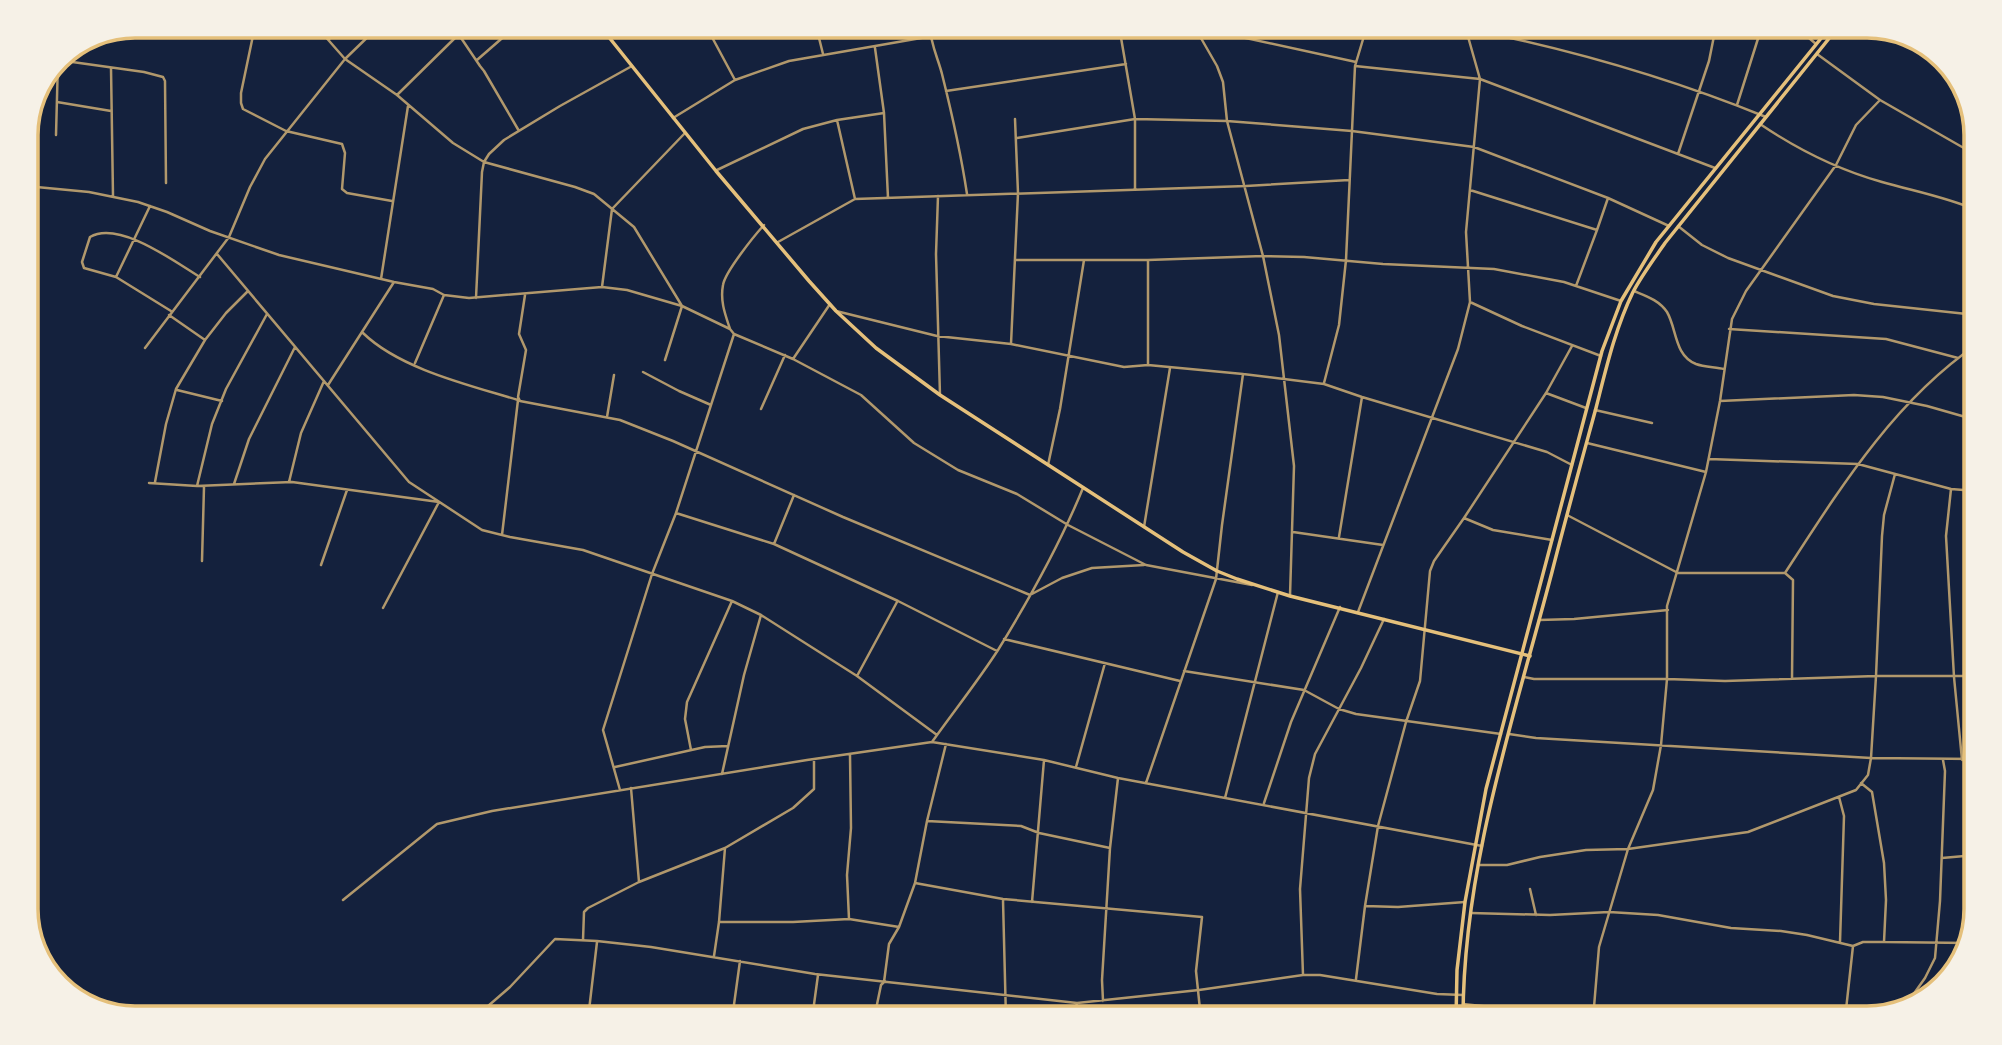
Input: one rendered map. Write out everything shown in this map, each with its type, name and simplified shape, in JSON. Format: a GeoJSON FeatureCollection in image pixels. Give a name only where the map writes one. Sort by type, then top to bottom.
{"type":"FeatureCollection","features":[{"type":"Feature","properties":{"kind":"main road"},"geometry":{"type":"LineString","coordinates":[[610,38],[716,171],[836,311],[889,359],[940,395],[1217,571],[1290,596],[1530,656]]}},
{"type":"Feature","properties":{"kind":"main road"},"geometry":{"type":"LineString","coordinates":[[1456,1006],[1465,902],[1486,789],[1601,356],[1621,301],[1669,226],[1821,38]]}},
{"type":"Feature","properties":{"kind":"main road"},"geometry":{"type":"LineString","coordinates":[[1463,1004],[1471,913],[1482,846],[1509,734],[1616,333],[1634,291],[1665,243],[1830,38]]}},
{"type":"Feature","properties":{"kind":"main road"},"geometry":{"type":"LineString","coordinates":[[1774,95],[1780,99]]}},
{"type":"Feature","properties":{"kind":"street"},"geometry":{"type":"LineString","coordinates":[[252,38],[241,93],[241,107],[247,113],[286,131],[342,144],[345,153],[342,189],[347,193],[392,201]]}},
{"type":"Feature","properties":{"kind":"street"},"geometry":{"type":"LineString","coordinates":[[145,348],[218,254],[265,159],[345,59],[367,38]]}},
{"type":"Feature","properties":{"kind":"street"},"geometry":{"type":"LineString","coordinates":[[397,95],[455,38]]}},
{"type":"Feature","properties":{"kind":"street"},"geometry":{"type":"LineString","coordinates":[[462,38],[519,131]]}},
{"type":"Feature","properties":{"kind":"street"},"geometry":{"type":"LineString","coordinates":[[477,60],[502,38]]}},
{"type":"Feature","properties":{"kind":"street"},"geometry":{"type":"LineString","coordinates":[[712,38],[735,80]]}},
{"type":"Feature","properties":{"kind":"street"},"geometry":{"type":"LineString","coordinates":[[819,38],[823,54]]}},
{"type":"Feature","properties":{"kind":"street"},"geometry":{"type":"LineString","coordinates":[[673,118],[735,80],[789,61],[920,38]]}},
{"type":"Feature","properties":{"kind":"street"},"geometry":{"type":"LineString","coordinates":[[931,38],[960,148],[967,194]]}},
{"type":"Feature","properties":{"kind":"street"},"geometry":{"type":"LineString","coordinates":[[1121,38],[1135,119],[1135,189]]}},
{"type":"Feature","properties":{"kind":"street"},"geometry":{"type":"LineString","coordinates":[[1200,38],[1223,82],[1227,121],[1246,186],[1279,335],[1294,466],[1290,596]]}},
{"type":"Feature","properties":{"kind":"street"},"geometry":{"type":"LineString","coordinates":[[1242,38],[1356,64],[1480,79],[1715,168]]}},
{"type":"Feature","properties":{"kind":"street"},"geometry":{"type":"LineString","coordinates":[[1324,384],[1339,325],[1346,260],[1356,64],[1364,38]]}},
{"type":"Feature","properties":{"kind":"street"},"geometry":{"type":"LineString","coordinates":[[1358,612],[1458,349],[1470,302],[1466,232],[1480,79],[1469,38]]}},
{"type":"Feature","properties":{"kind":"street"},"geometry":{"type":"LineString","coordinates":[[1512,38],[1584,55],[1698,91],[1766,117]]}},
{"type":"Feature","properties":{"kind":"street"},"geometry":{"type":"LineString","coordinates":[[1678,154],[1709,61],[1714,38]]}},
{"type":"Feature","properties":{"kind":"street"},"geometry":{"type":"LineString","coordinates":[[1737,105],[1758,38]]}},
{"type":"Feature","properties":{"kind":"street"},"geometry":{"type":"LineString","coordinates":[[1809,38],[1816,44]]}},
{"type":"Feature","properties":{"kind":"street"},"geometry":{"type":"LineString","coordinates":[[329,40],[345,59],[397,95],[437,130],[484,162],[594,194],[634,227],[682,306],[665,360]]}},
{"type":"Feature","properties":{"kind":"street"},"geometry":{"type":"LineString","coordinates":[[875,47],[884,113],[888,198]]}},
{"type":"Feature","properties":{"kind":"street"},"geometry":{"type":"LineString","coordinates":[[1817,54],[1880,100],[1963,148]]}},
{"type":"Feature","properties":{"kind":"street"},"geometry":{"type":"LineString","coordinates":[[72,62],[160,75],[165,81],[166,183]]}},
{"type":"Feature","properties":{"kind":"street"},"geometry":{"type":"LineString","coordinates":[[946,92],[1126,64]]}},
{"type":"Feature","properties":{"kind":"street"},"geometry":{"type":"LineString","coordinates":[[476,298],[484,162],[495,148],[519,131],[632,65]]}},
{"type":"Feature","properties":{"kind":"street"},"geometry":{"type":"LineString","coordinates":[[111,68],[113,196]]}},
{"type":"Feature","properties":{"kind":"street"},"geometry":{"type":"LineString","coordinates":[[56,135],[58,78]]}},
{"type":"Feature","properties":{"kind":"street"},"geometry":{"type":"LineString","coordinates":[[1594,1006],[1599,947],[1628,849],[1653,790],[1661,745],[1667,679],[1668,610],[1709,459],[1732,319],[1746,290],[1836,165],[1856,125],[1880,100]]}},
{"type":"Feature","properties":{"kind":"street"},"geometry":{"type":"LineString","coordinates":[[57,102],[111,111]]}},
{"type":"Feature","properties":{"kind":"street"},"geometry":{"type":"LineString","coordinates":[[381,279],[408,104]]}},
{"type":"Feature","properties":{"kind":"street"},"geometry":{"type":"LineString","coordinates":[[716,171],[803,129],[837,120],[884,113]]}},
{"type":"Feature","properties":{"kind":"street"},"geometry":{"type":"LineString","coordinates":[[1011,344],[1018,193],[1015,119]]}},
{"type":"Feature","properties":{"kind":"street"},"geometry":{"type":"LineString","coordinates":[[1017,138],[1135,119],[1227,121],[1352,131],[1474,147],[1608,198],[1669,226]]}},
{"type":"Feature","properties":{"kind":"street"},"geometry":{"type":"LineString","coordinates":[[837,120],[855,199]]}},
{"type":"Feature","properties":{"kind":"street"},"geometry":{"type":"LineString","coordinates":[[1760,124],[1783,140],[1836,165],[1878,181],[1963,206]]}},
{"type":"Feature","properties":{"kind":"street"},"geometry":{"type":"LineString","coordinates":[[602,288],[612,209],[685,133]]}},
{"type":"Feature","properties":{"kind":"street"},"geometry":{"type":"LineString","coordinates":[[778,242],[855,199],[1349,180]]}},
{"type":"Feature","properties":{"kind":"street"},"geometry":{"type":"LineString","coordinates":[[39,187],[113,196],[167,212],[210,232],[229,236],[279,255],[433,289],[444,296],[476,298],[602,288],[627,290],[682,306],[730,329]]}},
{"type":"Feature","properties":{"kind":"street"},"geometry":{"type":"LineString","coordinates":[[1470,190],[1597,230]]}},
{"type":"Feature","properties":{"kind":"street"},"geometry":{"type":"LineString","coordinates":[[938,196],[937,336],[940,395]]}},
{"type":"Feature","properties":{"kind":"street"},"geometry":{"type":"LineString","coordinates":[[1576,286],[1608,198]]}},
{"type":"Feature","properties":{"kind":"street"},"geometry":{"type":"LineString","coordinates":[[116,277],[150,206]]}},
{"type":"Feature","properties":{"kind":"street"},"geometry":{"type":"LineString","coordinates":[[764,225],[723,283],[722,306],[734,334],[785,355],[861,395],[914,443],[958,470],[1017,494],[1068,525],[1146,565]]}},
{"type":"Feature","properties":{"kind":"street"},"geometry":{"type":"LineString","coordinates":[[1678,226],[1702,245],[1728,258],[1833,296],[1963,314]]}},
{"type":"Feature","properties":{"kind":"street"},"geometry":{"type":"LineString","coordinates":[[200,276],[135,240],[111,233],[93,234],[88,240],[83,266],[116,277],[205,340]]}},
{"type":"Feature","properties":{"kind":"street"},"geometry":{"type":"LineString","coordinates":[[218,254],[409,482],[482,530],[583,550],[732,601],[761,615],[857,676],[937,735]]}},
{"type":"Feature","properties":{"kind":"street"},"geometry":{"type":"LineString","coordinates":[[1015,260],[1148,260],[1263,256],[1494,269],[1564,282],[1621,301]]}},
{"type":"Feature","properties":{"kind":"street"},"geometry":{"type":"LineString","coordinates":[[1048,466],[1060,410],[1084,260]]}},
{"type":"Feature","properties":{"kind":"street"},"geometry":{"type":"LineString","coordinates":[[1148,260],[1148,365]]}},
{"type":"Feature","properties":{"kind":"street"},"geometry":{"type":"LineString","coordinates":[[328,386],[394,282]]}},
{"type":"Feature","properties":{"kind":"street"},"geometry":{"type":"LineString","coordinates":[[155,483],[166,424],[176,389],[205,340],[248,291]]}},
{"type":"Feature","properties":{"kind":"street"},"geometry":{"type":"LineString","coordinates":[[1634,291],[1655,300],[1667,313],[1679,348],[1686,356],[1696,364],[1724,369]]}},
{"type":"Feature","properties":{"kind":"street"},"geometry":{"type":"LineString","coordinates":[[502,535],[526,350],[519,334],[525,295]]}},
{"type":"Feature","properties":{"kind":"street"},"geometry":{"type":"LineString","coordinates":[[415,364],[444,296]]}},
{"type":"Feature","properties":{"kind":"street"},"geometry":{"type":"LineString","coordinates":[[1470,302],[1522,326],[1601,356]]}},
{"type":"Feature","properties":{"kind":"street"},"geometry":{"type":"LineString","coordinates":[[793,359],[830,304]]}},
{"type":"Feature","properties":{"kind":"street"},"geometry":{"type":"LineString","coordinates":[[836,311],[937,336],[1011,344],[1124,367],[1148,365],[1324,384],[1515,441],[1547,452],[1572,465]]}},
{"type":"Feature","properties":{"kind":"street"},"geometry":{"type":"LineString","coordinates":[[197,486],[212,424],[267,314]]}},
{"type":"Feature","properties":{"kind":"street"},"geometry":{"type":"LineString","coordinates":[[1729,329],[1886,339],[1958,358]]}},
{"type":"Feature","properties":{"kind":"street"},"geometry":{"type":"LineString","coordinates":[[363,332],[380,348],[452,380],[518,398],[520,401],[607,417],[696,451],[1030,595]]}},
{"type":"Feature","properties":{"kind":"street"},"geometry":{"type":"LineString","coordinates":[[620,790],[603,730],[652,574],[677,513],[734,334]]}},
{"type":"Feature","properties":{"kind":"street"},"geometry":{"type":"LineString","coordinates":[[1356,980],[1364,906],[1378,826],[1420,681],[1430,571],[1434,561],[1546,393],[1572,346]]}},
{"type":"Feature","properties":{"kind":"street"},"geometry":{"type":"LineString","coordinates":[[233,485],[249,439],[295,347]]}},
{"type":"Feature","properties":{"kind":"street"},"geometry":{"type":"LineString","coordinates":[[1785,573],[1858,464],[1907,403],[1963,354]]}},
{"type":"Feature","properties":{"kind":"street"},"geometry":{"type":"LineString","coordinates":[[761,410],[785,355]]}},
{"type":"Feature","properties":{"kind":"street"},"geometry":{"type":"LineString","coordinates":[[1144,527],[1170,368]]}},
{"type":"Feature","properties":{"kind":"street"},"geometry":{"type":"LineString","coordinates":[[643,372],[711,405]]}},
{"type":"Feature","properties":{"kind":"street"},"geometry":{"type":"LineString","coordinates":[[607,417],[614,374]]}},
{"type":"Feature","properties":{"kind":"street"},"geometry":{"type":"LineString","coordinates":[[1146,783],[1216,579],[1242,374]]}},
{"type":"Feature","properties":{"kind":"street"},"geometry":{"type":"LineString","coordinates":[[289,482],[301,433],[324,381]]}},
{"type":"Feature","properties":{"kind":"street"},"geometry":{"type":"LineString","coordinates":[[176,389],[222,401]]}},
{"type":"Feature","properties":{"kind":"street"},"geometry":{"type":"LineString","coordinates":[[1546,393],[1587,409]]}},
{"type":"Feature","properties":{"kind":"street"},"geometry":{"type":"LineString","coordinates":[[1720,401],[1854,395],[1883,397],[1963,416]]}},
{"type":"Feature","properties":{"kind":"street"},"geometry":{"type":"LineString","coordinates":[[1339,537],[1362,397]]}},
{"type":"Feature","properties":{"kind":"street"},"geometry":{"type":"LineString","coordinates":[[1595,410],[1652,423]]}},
{"type":"Feature","properties":{"kind":"street"},"geometry":{"type":"LineString","coordinates":[[1586,442],[1706,472]]}},
{"type":"Feature","properties":{"kind":"street"},"geometry":{"type":"LineString","coordinates":[[1709,459],[1858,464],[1963,490]]}},
{"type":"Feature","properties":{"kind":"street"},"geometry":{"type":"LineString","coordinates":[[1478,865],[1507,864],[1540,856],[1586,850],[1628,849],[1748,832],[1856,790],[1868,775],[1871,758],[1882,536],[1884,514],[1895,474]]}},
{"type":"Feature","properties":{"kind":"street"},"geometry":{"type":"LineString","coordinates":[[149,483],[204,486],[289,482],[439,502]]}},
{"type":"Feature","properties":{"kind":"street"},"geometry":{"type":"LineString","coordinates":[[202,561],[204,486]]}},
{"type":"Feature","properties":{"kind":"street"},"geometry":{"type":"LineString","coordinates":[[932,742],[997,651],[1068,525],[1083,488]]}},
{"type":"Feature","properties":{"kind":"street"},"geometry":{"type":"LineString","coordinates":[[1509,734],[1536,738],[1871,758],[1962,760],[1946,536],[1951,489]]}},
{"type":"Feature","properties":{"kind":"street"},"geometry":{"type":"LineString","coordinates":[[321,565],[347,490]]}},
{"type":"Feature","properties":{"kind":"street"},"geometry":{"type":"LineString","coordinates":[[774,544],[794,495]]}},
{"type":"Feature","properties":{"kind":"street"},"geometry":{"type":"LineString","coordinates":[[383,608],[439,502]]}},
{"type":"Feature","properties":{"kind":"street"},"geometry":{"type":"LineString","coordinates":[[677,513],[774,544],[898,601],[997,651]]}},
{"type":"Feature","properties":{"kind":"street"},"geometry":{"type":"LineString","coordinates":[[1567,515],[1678,573],[1785,573],[1793,580],[1792,679]]}},
{"type":"Feature","properties":{"kind":"street"},"geometry":{"type":"LineString","coordinates":[[1464,518],[1493,530],[1552,540]]}},
{"type":"Feature","properties":{"kind":"street"},"geometry":{"type":"LineString","coordinates":[[1292,532],[1383,545]]}},
{"type":"Feature","properties":{"kind":"street"},"geometry":{"type":"LineString","coordinates":[[1030,595],[1062,578],[1092,568],[1146,565],[1255,586]]}},
{"type":"Feature","properties":{"kind":"street"},"geometry":{"type":"LineString","coordinates":[[1225,798],[1278,592]]}},
{"type":"Feature","properties":{"kind":"street"},"geometry":{"type":"LineString","coordinates":[[691,750],[685,719],[687,702],[732,601]]}},
{"type":"Feature","properties":{"kind":"street"},"geometry":{"type":"LineString","coordinates":[[857,676],[898,601]]}},
{"type":"Feature","properties":{"kind":"street"},"geometry":{"type":"LineString","coordinates":[[1264,804],[1291,722],[1340,607]]}},
{"type":"Feature","properties":{"kind":"street"},"geometry":{"type":"LineString","coordinates":[[1539,620],[1668,610]]}},
{"type":"Feature","properties":{"kind":"street"},"geometry":{"type":"LineString","coordinates":[[722,774],[744,675],[761,615]]}},
{"type":"Feature","properties":{"kind":"street"},"geometry":{"type":"LineString","coordinates":[[1303,975],[1300,889],[1309,778],[1315,754],[1362,668],[1384,619]]}},
{"type":"Feature","properties":{"kind":"street"},"geometry":{"type":"LineString","coordinates":[[1004,639],[1180,681]]}},
{"type":"Feature","properties":{"kind":"street"},"geometry":{"type":"LineString","coordinates":[[1076,767],[1105,663]]}},
{"type":"Feature","properties":{"kind":"street"},"geometry":{"type":"LineString","coordinates":[[1184,671],[1304,690],[1339,709],[1406,722],[1502,734]]}},
{"type":"Feature","properties":{"kind":"street"},"geometry":{"type":"LineString","coordinates":[[1524,677],[1725,681],[1877,676],[1964,677]]}},
{"type":"Feature","properties":{"kind":"street"},"geometry":{"type":"LineString","coordinates":[[343,900],[437,824],[492,811],[932,742],[1044,760],[1118,778],[1482,846]]}},
{"type":"Feature","properties":{"kind":"street"},"geometry":{"type":"LineString","coordinates":[[877,1006],[884,982],[889,944],[900,926],[915,883],[946,744]]}},
{"type":"Feature","properties":{"kind":"street"},"geometry":{"type":"LineString","coordinates":[[614,767],[705,747],[728,746]]}},
{"type":"Feature","properties":{"kind":"street"},"geometry":{"type":"LineString","coordinates":[[849,919],[847,875],[851,828],[850,754]]}},
{"type":"Feature","properties":{"kind":"street"},"geometry":{"type":"LineString","coordinates":[[583,940],[584,912],[588,908],[639,882],[725,848],[793,808],[814,789],[814,759]]}},
{"type":"Feature","properties":{"kind":"street"},"geometry":{"type":"LineString","coordinates":[[1913,995],[1936,958],[1942,858],[1945,771],[1943,759]]}},
{"type":"Feature","properties":{"kind":"street"},"geometry":{"type":"LineString","coordinates":[[1032,902],[1044,760]]}},
{"type":"Feature","properties":{"kind":"street"},"geometry":{"type":"LineString","coordinates":[[1103,1001],[1106,907],[1118,778]]}},
{"type":"Feature","properties":{"kind":"street"},"geometry":{"type":"LineString","coordinates":[[1861,783],[1872,792],[1882,844],[1885,880],[1884,942]]}},
{"type":"Feature","properties":{"kind":"street"},"geometry":{"type":"LineString","coordinates":[[631,788],[639,882]]}},
{"type":"Feature","properties":{"kind":"street"},"geometry":{"type":"LineString","coordinates":[[1839,797],[1844,816],[1840,942]]}},
{"type":"Feature","properties":{"kind":"street"},"geometry":{"type":"LineString","coordinates":[[927,821],[1021,826],[1038,833],[1110,848]]}},
{"type":"Feature","properties":{"kind":"street"},"geometry":{"type":"LineString","coordinates":[[714,956],[725,848]]}},
{"type":"Feature","properties":{"kind":"street"},"geometry":{"type":"LineString","coordinates":[[1942,858],[1964,856]]}},
{"type":"Feature","properties":{"kind":"street"},"geometry":{"type":"LineString","coordinates":[[915,883],[1003,899],[1202,917],[1196,971],[1200,1006]]}},
{"type":"Feature","properties":{"kind":"street"},"geometry":{"type":"LineString","coordinates":[[1530,889],[1536,915]]}},
{"type":"Feature","properties":{"kind":"street"},"geometry":{"type":"LineString","coordinates":[[1003,899],[1007,1006]]}},
{"type":"Feature","properties":{"kind":"street"},"geometry":{"type":"LineString","coordinates":[[1364,906],[1398,907],[1465,902]]}},
{"type":"Feature","properties":{"kind":"street"},"geometry":{"type":"LineString","coordinates":[[1471,913],[1536,915],[1609,912],[1658,915],[1751,930],[1781,931],[1853,946],[1863,942],[1957,943]]}},
{"type":"Feature","properties":{"kind":"street"},"geometry":{"type":"LineString","coordinates":[[719,922],[849,919],[900,926]]}},
{"type":"Feature","properties":{"kind":"street"},"geometry":{"type":"LineString","coordinates":[[488,1006],[555,939],[676,950],[818,975],[1077,1003],[1303,975],[1356,980],[1437,994],[1463,995]]}},
{"type":"Feature","properties":{"kind":"street"},"geometry":{"type":"LineString","coordinates":[[590,1006],[597,941]]}},
{"type":"Feature","properties":{"kind":"street"},"geometry":{"type":"LineString","coordinates":[[1846,1006],[1853,946]]}},
{"type":"Feature","properties":{"kind":"street"},"geometry":{"type":"LineString","coordinates":[[734,1006],[740,961]]}},
{"type":"Feature","properties":{"kind":"street"},"geometry":{"type":"LineString","coordinates":[[813,1006],[818,975]]}},
{"type":"Feature","properties":{"kind":"street"},"geometry":{"type":"LineString","coordinates":[[1463,1004],[1482,1006]]}}]}
